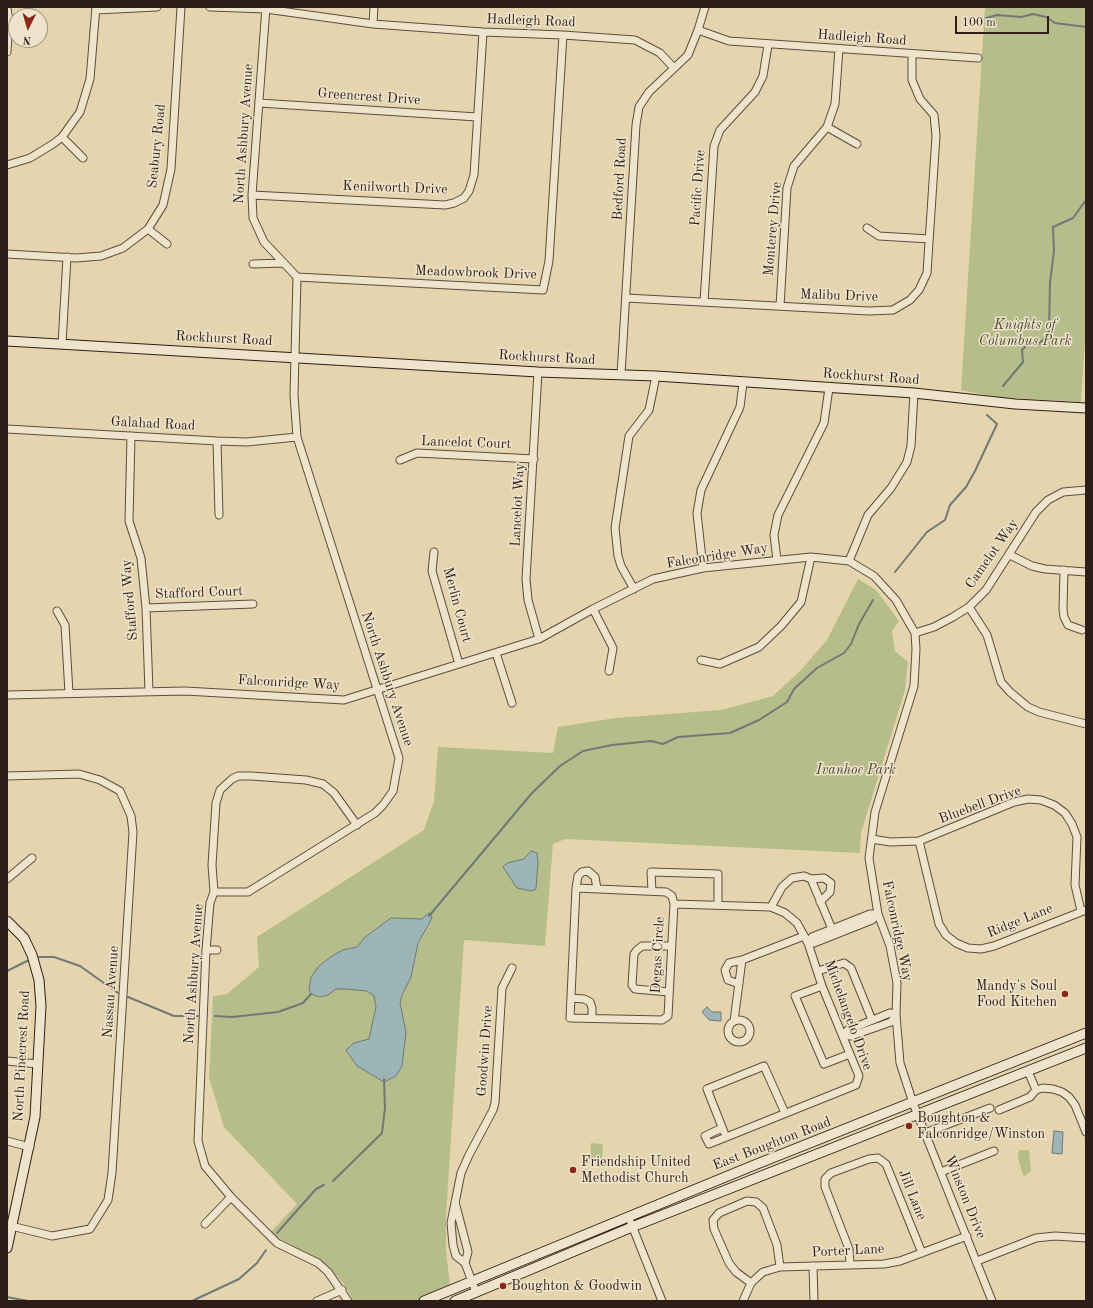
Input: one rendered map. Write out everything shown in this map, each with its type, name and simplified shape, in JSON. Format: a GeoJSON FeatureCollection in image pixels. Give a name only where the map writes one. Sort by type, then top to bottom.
{"type":"FeatureCollection","features":[{"type":"Feature","properties":{"kind":"street"},"geometry":{"type":"LineString","coordinates":[[7,165],[34,156],[62,137],[80,112],[88,88],[96,8],[157,7]]}},
{"type":"Feature","properties":{"kind":"street","name":"Seabury Road"},"geometry":{"type":"LineString","coordinates":[[7,254],[93,257],[109,254],[131,244],[148,229],[163,205],[171,169],[181,7]]}},
{"type":"Feature","properties":{"kind":"street","name":"Hadleigh Road"},"geometry":{"type":"LineString","coordinates":[[210,7],[266,8],[373,24],[483,32],[563,35],[635,40],[660,53],[674,68]]}},
{"type":"Feature","properties":{"kind":"street"},"geometry":{"type":"LineString","coordinates":[[373,24],[374,7]]}},
{"type":"Feature","properties":{"kind":"street","name":"Bedford Road"},"geometry":{"type":"LineString","coordinates":[[621,375],[636,125],[639,107],[649,92],[688,55],[705,7]]}},
{"type":"Feature","properties":{"kind":"street","name":"North Ashbury Avenue"},"geometry":{"type":"LineString","coordinates":[[266,8],[252,195],[253,218],[264,242],[297,277],[294,395],[297,437],[399,758],[395,785],[389,798],[380,809],[357,825],[248,892],[214,892],[210,903],[206,950],[198,1141],[205,1166],[231,1197],[277,1243],[318,1263],[328,1272],[342,1290],[348,1301]]}},
{"type":"Feature","properties":{"kind":"street"},"geometry":{"type":"LineString","coordinates":[[7,9],[9,20],[7,52]]}},
{"type":"Feature","properties":{"kind":"street","name":"Hadleigh Road"},"geometry":{"type":"LineString","coordinates":[[698,30],[729,42],[978,58]]}},
{"type":"Feature","properties":{"kind":"street","name":"Kenilworth Drive"},"geometry":{"type":"LineString","coordinates":[[252,195],[445,205],[454,203],[464,198],[472,184],[483,32]]}},
{"type":"Feature","properties":{"kind":"street","name":"Meadowbrook Drive"},"geometry":{"type":"LineString","coordinates":[[297,277],[543,290],[549,261],[563,35]]}},
{"type":"Feature","properties":{"kind":"street","name":"Pacific Drive"},"geometry":{"type":"LineString","coordinates":[[704,302],[714,146],[720,130],[755,92],[763,76],[768,45]]}},
{"type":"Feature","properties":{"kind":"street","name":"Monterey Drive"},"geometry":{"type":"LineString","coordinates":[[780,306],[787,188],[794,166],[827,127],[835,104],[839,49]]}},
{"type":"Feature","properties":{"kind":"street","name":"Malibu Drive"},"geometry":{"type":"LineString","coordinates":[[626,298],[869,312],[893,310],[910,300],[920,290],[927,273],[936,136],[934,115],[920,99],[912,80],[912,54]]}},
{"type":"Feature","properties":{"kind":"street","name":"Greencrest Drive"},"geometry":{"type":"LineString","coordinates":[[259,103],[477,117]]}},
{"type":"Feature","properties":{"kind":"street"},"geometry":{"type":"LineString","coordinates":[[827,127],[857,144]]}},
{"type":"Feature","properties":{"kind":"street"},"geometry":{"type":"LineString","coordinates":[[62,137],[83,158]]}},
{"type":"Feature","properties":{"kind":"street"},"geometry":{"type":"LineString","coordinates":[[867,228],[880,236],[930,238]]}},
{"type":"Feature","properties":{"kind":"street"},"geometry":{"type":"LineString","coordinates":[[148,229],[167,244]]}},
{"type":"Feature","properties":{"kind":"street"},"geometry":{"type":"LineString","coordinates":[[62,344],[67,257]]}},
{"type":"Feature","properties":{"kind":"street"},"geometry":{"type":"LineString","coordinates":[[254,264],[284,263]]}},
{"type":"Feature","properties":{"kind":"street","name":"Rockhurst Road"},"geometry":{"type":"LineString","coordinates":[[7,341],[538,372],[656,376],[743,383],[914,393],[1015,404],[1086,408]]}},
{"type":"Feature","properties":{"kind":"street","name":"Lancelot Way"},"geometry":{"type":"LineString","coordinates":[[538,372],[527,590],[539,639]]}},
{"type":"Feature","properties":{"kind":"street"},"geometry":{"type":"LineString","coordinates":[[634,589],[621,566],[618,556],[615,528],[629,436],[649,410],[656,376]]}},
{"type":"Feature","properties":{"kind":"street"},"geometry":{"type":"LineString","coordinates":[[703,568],[697,513],[701,490],[709,469],[740,406],[743,383]]}},
{"type":"Feature","properties":{"kind":"street"},"geometry":{"type":"LineString","coordinates":[[777,560],[774,535],[778,515],[824,424],[829,388]]}},
{"type":"Feature","properties":{"kind":"street"},"geometry":{"type":"LineString","coordinates":[[850,561],[868,515],[891,488],[907,462],[911,446],[914,393]]}},
{"type":"Feature","properties":{"kind":"street","name":"Galahad Road"},"geometry":{"type":"LineString","coordinates":[[7,429],[247,442],[297,437]]}},
{"type":"Feature","properties":{"kind":"street","name":"Stafford Way"},"geometry":{"type":"LineString","coordinates":[[131,436],[129,521],[141,558],[146,608],[150,691]]}},
{"type":"Feature","properties":{"kind":"street"},"geometry":{"type":"LineString","coordinates":[[217,441],[219,515]]}},
{"type":"Feature","properties":{"kind":"street","name":"Lancelot Court"},"geometry":{"type":"LineString","coordinates":[[400,460],[418,453],[534,459]]}},
{"type":"Feature","properties":{"kind":"street","name":"Camelot Way"},"geometry":{"type":"LineString","coordinates":[[915,633],[934,627],[969,607],[986,590],[1010,555],[1036,512],[1048,500],[1063,492],[1086,490]]}},
{"type":"Feature","properties":{"kind":"street","name":"Merlin Court"},"geometry":{"type":"LineString","coordinates":[[434,552],[432,571],[459,664]]}},
{"type":"Feature","properties":{"kind":"street"},"geometry":{"type":"LineString","coordinates":[[1010,555],[1032,566],[1086,572]]}},
{"type":"Feature","properties":{"kind":"street"},"geometry":{"type":"LineString","coordinates":[[701,660],[720,664],[759,647],[781,626],[801,602],[811,557]]}},
{"type":"Feature","properties":{"kind":"street","name":"Falconridge Way"},"geometry":{"type":"LineString","coordinates":[[7,695],[185,691],[344,700],[377,691],[539,639],[593,609],[653,579],[703,568],[777,560],[811,557],[850,561],[878,580],[896,600],[915,633],[914,686],[876,812],[869,858],[878,914],[890,946],[897,983],[896,1015],[900,1063],[913,1104]]}},
{"type":"Feature","properties":{"kind":"street"},"geometry":{"type":"LineString","coordinates":[[1064,570],[1064,617],[1068,625],[1082,630]]}},
{"type":"Feature","properties":{"kind":"street","name":"Stafford Court"},"geometry":{"type":"LineString","coordinates":[[146,608],[253,604]]}},
{"type":"Feature","properties":{"kind":"street"},"geometry":{"type":"LineString","coordinates":[[969,607],[987,635],[1001,682],[1010,692],[1028,707],[1039,712],[1086,724]]}},
{"type":"Feature","properties":{"kind":"street"},"geometry":{"type":"LineString","coordinates":[[593,609],[613,648],[609,671]]}},
{"type":"Feature","properties":{"kind":"street"},"geometry":{"type":"LineString","coordinates":[[57,611],[65,625],[69,693]]}},
{"type":"Feature","properties":{"kind":"street"},"geometry":{"type":"LineString","coordinates":[[496,653],[512,703]]}},
{"type":"Feature","properties":{"kind":"street","name":"Nassau Avenue"},"geometry":{"type":"LineString","coordinates":[[7,776],[75,774],[86,775],[100,780],[120,791],[131,816],[134,832],[112,1173],[108,1200],[90,1229],[52,1236],[10,1226]]}},
{"type":"Feature","properties":{"kind":"street"},"geometry":{"type":"LineString","coordinates":[[214,892],[212,865],[216,803],[220,790],[232,779],[238,776],[306,780],[323,784],[334,793],[357,825]]}},
{"type":"Feature","properties":{"kind":"street","name":"Bluebell Drive"},"geometry":{"type":"LineString","coordinates":[[872,839],[890,842],[919,841],[1014,802],[1028,799],[1041,800],[1054,805],[1064,813],[1072,824],[1077,837],[1075,885],[1083,910]]}},
{"type":"Feature","properties":{"kind":"street","name":"Ridge Lane"},"geometry":{"type":"LineString","coordinates":[[919,841],[939,924],[946,935],[956,943],[968,948],[981,949],[994,946],[1083,910]]}},
{"type":"Feature","properties":{"kind":"street"},"geometry":{"type":"LineString","coordinates":[[7,879],[32,858]]}},
{"type":"Feature","properties":{"kind":"street","name":"Degas Circle"},"geometry":{"type":"LineString","coordinates":[[576,888],[597,889],[652,891],[666,892],[672,896],[674,904],[668,1016],[662,1020],[570,1018],[576,888],[578,876],[582,872],[588,871],[595,876],[597,889]]}},
{"type":"Feature","properties":{"kind":"street"},"geometry":{"type":"LineString","coordinates":[[652,891],[652,872],[718,874],[718,905]]}},
{"type":"Feature","properties":{"kind":"street"},"geometry":{"type":"LineString","coordinates":[[771,907],[782,887],[792,878],[804,876],[811,879],[824,878],[831,884],[830,892],[820,902]]}},
{"type":"Feature","properties":{"kind":"street"},"geometry":{"type":"LineString","coordinates":[[811,879],[832,929]]}},
{"type":"Feature","properties":{"kind":"street","name":"Michelangelo Drive"},"geometry":{"type":"LineString","coordinates":[[674,904],[771,907],[785,913],[797,923],[808,943],[822,986],[859,1076],[856,1085],[709,1144],[705,1136],[722,1128]]}},
{"type":"Feature","properties":{"kind":"street"},"geometry":{"type":"LineString","coordinates":[[808,943],[812,937],[870,914],[878,914]]}},
{"type":"Feature","properties":{"kind":"street"},"geometry":{"type":"LineString","coordinates":[[808,943],[814,943],[872,920],[878,914]]}},
{"type":"Feature","properties":{"kind":"street","name":"North Pinecrest Road"},"geometry":{"type":"LineString","coordinates":[[7,921],[24,938],[32,955],[39,980],[41,1006],[34,1117],[30,1147],[10,1226],[7,1248]]}},
{"type":"Feature","properties":{"kind":"street"},"geometry":{"type":"LineString","coordinates":[[739,984],[728,980],[725,970],[729,964],[804,936]]}},
{"type":"Feature","properties":{"kind":"street"},"geometry":{"type":"LineString","coordinates":[[669,992],[634,989],[632,985],[634,954],[636,950],[642,946],[672,946]]}},
{"type":"Feature","properties":{"kind":"street"},"geometry":{"type":"LineString","coordinates":[[206,950],[217,950]]}},
{"type":"Feature","properties":{"kind":"street"},"geometry":{"type":"LineString","coordinates":[[734,1021],[742,960]]}},
{"type":"Feature","properties":{"kind":"street"},"geometry":{"type":"LineString","coordinates":[[818,971],[844,964],[851,968],[872,1020]]}},
{"type":"Feature","properties":{"kind":"street","name":"Goodwin Drive"},"geometry":{"type":"LineString","coordinates":[[476,1292],[465,1263],[456,1256],[453,1245],[451,1222],[461,1173],[493,1110],[495,1102],[502,988],[512,968]]}},
{"type":"Feature","properties":{"kind":"street"},"geometry":{"type":"LineString","coordinates":[[822,986],[795,996],[824,1064],[850,1054]]}},
{"type":"Feature","properties":{"kind":"street"},"geometry":{"type":"LineString","coordinates":[[571,998],[584,999],[590,1002],[592,1008],[592,1018]]}},
{"type":"Feature","properties":{"kind":"street"},"geometry":{"type":"LineString","coordinates":[[890,1013],[896,1015],[891,1022],[851,1036],[843,1035],[848,1030],[890,1013]]}},
{"type":"Feature","properties":{"kind":"street","name":"East Boughton Road"},"geometry":{"type":"LineString","coordinates":[[424,1301],[628,1217],[913,1104],[1086,1033]]}},
{"type":"Feature","properties":{"kind":"street","name":"East Boughton Road"},"geometry":{"type":"LineString","coordinates":[[455,1301],[632,1227],[1086,1048]]}},
{"type":"Feature","properties":{"kind":"street"},"geometry":{"type":"LineString","coordinates":[[7,1060],[38,1064]]}},
{"type":"Feature","properties":{"kind":"street"},"geometry":{"type":"LineString","coordinates":[[726,1137],[706,1089],[764,1066],[785,1113]]}},
{"type":"Feature","properties":{"kind":"street"},"geometry":{"type":"LineString","coordinates":[[1028,1071],[1036,1090]]}},
{"type":"Feature","properties":{"kind":"street"},"geometry":{"type":"LineString","coordinates":[[998,1110],[1030,1097],[1036,1090],[1043,1088],[1053,1089],[1062,1092],[1069,1097],[1075,1105],[1086,1132]]}},
{"type":"Feature","properties":{"kind":"street","name":"Winston Drive"},"geometry":{"type":"LineString","coordinates":[[913,1104],[926,1133],[992,1301]]}},
{"type":"Feature","properties":{"kind":"street"},"geometry":{"type":"LineString","coordinates":[[926,1133],[990,1108]]}},
{"type":"Feature","properties":{"kind":"street"},"geometry":{"type":"LineString","coordinates":[[7,1141],[30,1147]]}},
{"type":"Feature","properties":{"kind":"street"},"geometry":{"type":"LineString","coordinates":[[941,1172],[994,1151]]}},
{"type":"Feature","properties":{"kind":"street","name":"Jill Lane"},"geometry":{"type":"LineString","coordinates":[[850,1264],[849,1249],[825,1187],[825,1179],[831,1173],[869,1159],[878,1158],[886,1164],[922,1253]]}},
{"type":"Feature","properties":{"kind":"street"},"geometry":{"type":"LineString","coordinates":[[205,1224],[231,1197]]}},
{"type":"Feature","properties":{"kind":"street"},"geometry":{"type":"LineString","coordinates":[[751,1283],[736,1272],[729,1263],[714,1229],[713,1220],[719,1213],[747,1201],[756,1202],[763,1208],[777,1244],[780,1267]]}},
{"type":"Feature","properties":{"kind":"street","name":"Goodwin Drive"},"geometry":{"type":"LineString","coordinates":[[455,1202],[468,1252],[465,1263]]}},
{"type":"Feature","properties":{"kind":"street"},"geometry":{"type":"LineString","coordinates":[[628,1217],[662,1301]]}},
{"type":"Feature","properties":{"kind":"street","name":"Porter Lane"},"geometry":{"type":"LineString","coordinates":[[743,1301],[751,1283],[763,1272],[780,1267],[889,1263],[922,1253],[967,1236]]}},
{"type":"Feature","properties":{"kind":"street"},"geometry":{"type":"LineString","coordinates":[[977,1261],[1036,1238],[1055,1236],[1086,1238]]}},
{"type":"Feature","properties":{"kind":"street"},"geometry":{"type":"LineString","coordinates":[[813,1266],[814,1301]]}},
{"type":"Feature","properties":{"kind":"street"},"geometry":{"type":"LineString","coordinates":[[317,1301],[342,1290]]}},
{"type":"Feature","properties":{"kind":"green space","name":"Knights of Columbus Park"},"geometry":{"type":"Polygon","coordinates":[[[985,7],[1086,7],[1086,326],[1081,402],[996,397],[961,390],[985,7]]]}},
{"type":"Feature","properties":{"kind":"green space","name":"Ivanhoe Park"},"geometry":{"type":"Polygon","coordinates":[[[858,579],[876,590],[899,621],[892,631],[895,651],[908,662],[905,690],[861,833],[860,853],[565,839],[553,844],[545,946],[464,940],[446,1215],[446,1249],[450,1287],[417,1301],[354,1301],[341,1280],[321,1261],[280,1239],[271,1232],[297,1204],[224,1127],[209,1078],[213,996],[227,994],[259,967],[257,937],[424,830],[434,801],[438,747],[553,753],[558,727],[616,718],[721,710],[773,696],[801,670],[827,640],[858,579]]]}},
{"type":"Feature","properties":{"kind":"green space"},"geometry":{"type":"Polygon","coordinates":[[[591,1143],[603,1144],[602,1159],[590,1158],[591,1143]]]}},
{"type":"Feature","properties":{"kind":"green space"},"geometry":{"type":"Polygon","coordinates":[[[1019,1150],[1029,1150],[1031,1171],[1025,1176],[1023,1175],[1018,1158],[1019,1150]]]}},
{"type":"Feature","properties":{"kind":"water"},"geometry":{"type":"Polygon","coordinates":[[[531,851],[537,853],[538,862],[536,889],[531,891],[517,888],[503,867],[507,863],[524,859],[531,851]]]}},
{"type":"Feature","properties":{"kind":"water"},"geometry":{"type":"Polygon","coordinates":[[[429,913],[432,916],[431,920],[418,943],[411,977],[402,995],[400,1003],[406,1032],[402,1066],[396,1076],[384,1082],[357,1066],[346,1050],[354,1043],[369,1039],[376,1007],[374,996],[367,991],[336,989],[328,995],[320,997],[311,994],[309,989],[311,977],[319,966],[332,956],[343,950],[357,947],[364,938],[391,918],[422,919],[429,913]]]}},
{"type":"Feature","properties":{"kind":"water"},"geometry":{"type":"Polygon","coordinates":[[[707,1007],[712,1012],[721,1012],[721,1021],[709,1020],[702,1012],[707,1007]]]}},
{"type":"Feature","properties":{"kind":"water"},"geometry":{"type":"Polygon","coordinates":[[[1054,1131],[1063,1132],[1062,1154],[1052,1153],[1054,1131]]]}},
{"type":"Feature","properties":{"kind":"waterway"},"geometry":{"type":"LineString","coordinates":[[986,18],[997,15],[1021,17],[1033,14],[1046,17],[1055,23],[1086,27]]}},
{"type":"Feature","properties":{"kind":"waterway"},"geometry":{"type":"LineString","coordinates":[[1003,386],[1023,362],[1022,350],[1028,344],[1038,344],[1047,337],[1049,330],[1050,283],[1054,251],[1053,227],[1073,218],[1086,200]]}},
{"type":"Feature","properties":{"kind":"waterway"},"geometry":{"type":"LineString","coordinates":[[895,572],[927,532],[945,520],[950,505],[966,487],[997,424],[987,415]]}},
{"type":"Feature","properties":{"kind":"waterway"},"geometry":{"type":"LineString","coordinates":[[429,916],[532,793],[560,766],[583,751],[612,745],[651,741],[663,744],[678,737],[730,733],[759,720],[787,702],[794,689],[817,668],[844,653],[851,644],[859,624],[873,600]]}},
{"type":"Feature","properties":{"kind":"waterway"},"geometry":{"type":"LineString","coordinates":[[39,957],[54,957],[80,966],[118,993]]}},
{"type":"Feature","properties":{"kind":"waterway"},"geometry":{"type":"LineString","coordinates":[[7,971],[31,959]]}},
{"type":"Feature","properties":{"kind":"waterway"},"geometry":{"type":"LineString","coordinates":[[215,1016],[232,1017],[278,1012],[303,1003],[311,994]]}},
{"type":"Feature","properties":{"kind":"waterway"},"geometry":{"type":"LineString","coordinates":[[128,997],[174,1016],[198,1016]]}},
{"type":"Feature","properties":{"kind":"waterway"},"geometry":{"type":"LineString","coordinates":[[333,1181],[382,1133],[385,1108],[384,1079]]}},
{"type":"Feature","properties":{"kind":"waterway"},"geometry":{"type":"LineString","coordinates":[[277,1233],[316,1189],[324,1185]]}},
{"type":"Feature","properties":{"kind":"waterway"},"geometry":{"type":"LineString","coordinates":[[192,1301],[239,1279],[257,1263],[266,1250]]}},
{"type":"Feature","properties":{"kind":"waterway"},"geometry":{"type":"LineString","coordinates":[[7,1297],[28,1301]]}},
{"type":"Feature","properties":{"kind":"place","name":"Mandy's Soul Food Kitchen"},"geometry":{"type":"Point","coordinates":[1065,994]}},
{"type":"Feature","properties":{"kind":"place","name":"Boughton & Falconridge/Winston"},"geometry":{"type":"Point","coordinates":[909,1126]}},
{"type":"Feature","properties":{"kind":"place","name":"Friendship United Methodist Church"},"geometry":{"type":"Point","coordinates":[573,1170]}},
{"type":"Feature","properties":{"kind":"place","name":"Boughton & Goodwin"},"geometry":{"type":"Point","coordinates":[503,1286]}}]}
